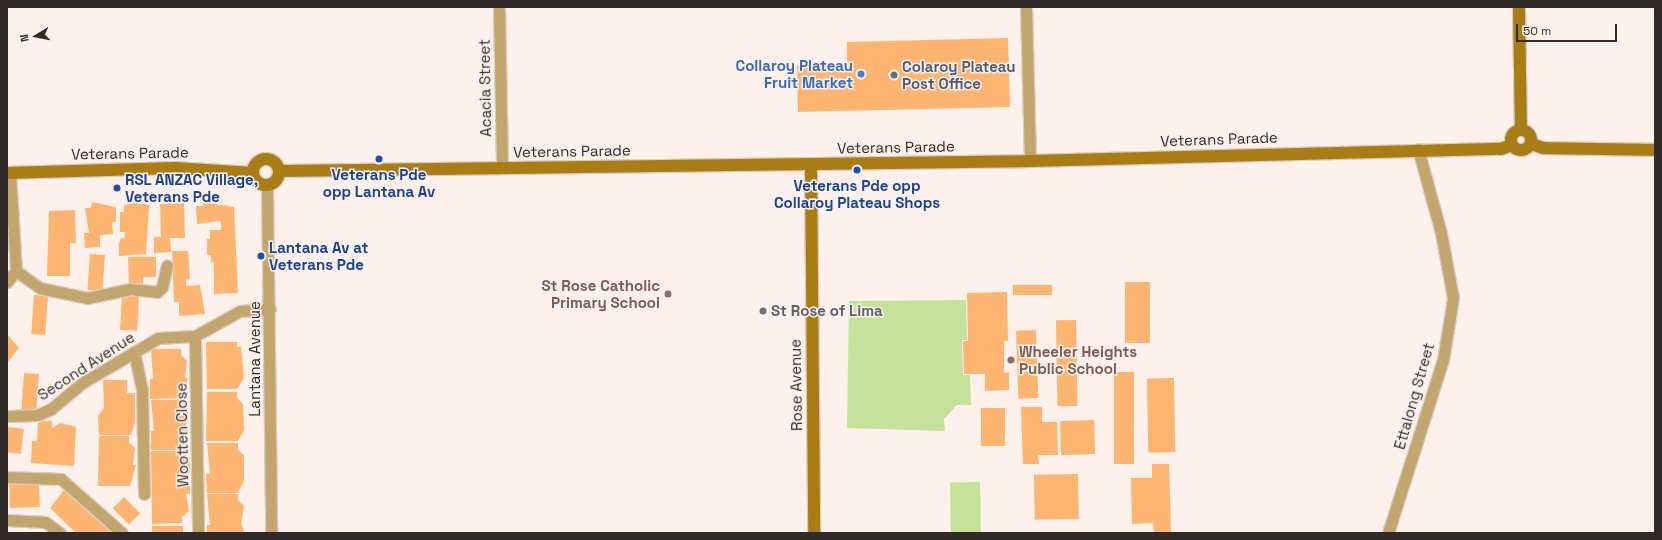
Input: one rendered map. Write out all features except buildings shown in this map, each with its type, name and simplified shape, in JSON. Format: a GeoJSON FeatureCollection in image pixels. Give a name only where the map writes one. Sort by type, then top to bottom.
{"type":"FeatureCollection","features":[{"type":"Feature","properties":{"kind":"street","name":"Acacia Street"},"geometry":{"type":"LineString","coordinates":[[499,7],[502,168]]}},
{"type":"Feature","properties":{"kind":"street"},"geometry":{"type":"LineString","coordinates":[[1026,7],[1030,161]]}},
{"type":"Feature","properties":{"kind":"street"},"geometry":{"type":"LineString","coordinates":[[1519,7],[1521,129]]}},
{"type":"Feature","properties":{"kind":"street"},"geometry":{"type":"LineString","coordinates":[[1521,129],[1530,135],[1531,144]]}},
{"type":"Feature","properties":{"kind":"street"},"geometry":{"type":"LineString","coordinates":[[1521,129],[1513,134],[1512,145],[1520,151],[1531,144]]}},
{"type":"Feature","properties":{"kind":"street"},"geometry":{"type":"LineString","coordinates":[[1531,144],[1543,148],[1655,150]]}},
{"type":"Feature","properties":{"kind":"street","name":"Veterans Parade"},"geometry":{"type":"LineString","coordinates":[[279,171],[1030,161],[1512,145]]}},
{"type":"Feature","properties":{"kind":"street","name":"Ettalong Street"},"geometry":{"type":"LineString","coordinates":[[1388,533],[1443,360],[1453,298],[1441,233],[1418,149]]}},
{"type":"Feature","properties":{"kind":"street"},"geometry":{"type":"LineString","coordinates":[[267,158],[276,162],[279,171],[275,182],[267,185],[259,183],[253,173],[255,164],[267,158]]}},
{"type":"Feature","properties":{"kind":"street","name":"Rose Avenue"},"geometry":{"type":"LineString","coordinates":[[811,164],[814,533]]}},
{"type":"Feature","properties":{"kind":"street","name":"Veterans Parade"},"geometry":{"type":"LineString","coordinates":[[9,173],[175,168],[253,173]]}},
{"type":"Feature","properties":{"kind":"street"},"geometry":{"type":"LineString","coordinates":[[7,282],[16,271],[9,173]]}},
{"type":"Feature","properties":{"kind":"street","name":"Lantana Avenue"},"geometry":{"type":"LineString","coordinates":[[267,185],[270,309],[271,533]]}},
{"type":"Feature","properties":{"kind":"street"},"geometry":{"type":"LineString","coordinates":[[16,271],[40,288],[87,298],[130,289],[157,292],[162,287],[167,266]]}},
{"type":"Feature","properties":{"kind":"street","name":"Second Avenue"},"geometry":{"type":"LineString","coordinates":[[7,416],[37,415],[50,409],[82,383],[158,338],[195,336],[240,311],[270,309]]}},
{"type":"Feature","properties":{"kind":"street","name":"Wootten Close"},"geometry":{"type":"LineString","coordinates":[[195,336],[198,533]]}},
{"type":"Feature","properties":{"kind":"street"},"geometry":{"type":"LineString","coordinates":[[134,352],[142,389],[144,494]]}},
{"type":"Feature","properties":{"kind":"street"},"geometry":{"type":"LineString","coordinates":[[7,477],[61,479],[122,533]]}},
{"type":"Feature","properties":{"kind":"street"},"geometry":{"type":"LineString","coordinates":[[7,520],[45,522],[60,533]]}},
{"type":"Feature","properties":{"kind":"green space"},"geometry":{"type":"Polygon","coordinates":[[[966,300],[967,340],[962,340],[963,375],[970,375],[971,405],[957,405],[944,419],[945,431],[847,428],[849,301],[966,300]]]}},
{"type":"Feature","properties":{"kind":"green space"},"geometry":{"type":"Polygon","coordinates":[[[980,482],[981,533],[951,533],[950,483],[980,482]]]}},
{"type":"Feature","properties":{"kind":"place","name":"Collaroy Plateau Fruit Market"},"geometry":{"type":"Point","coordinates":[861,74]}},
{"type":"Feature","properties":{"kind":"place","name":"Colaroy Plateau Post Office"},"geometry":{"type":"Point","coordinates":[894,75]}},
{"type":"Feature","properties":{"kind":"place","name":"Veterans Pde opp Lantana Av"},"geometry":{"type":"Point","coordinates":[379,159]}},
{"type":"Feature","properties":{"kind":"place","name":"Veterans Pde opp Collaroy Plateau Shops"},"geometry":{"type":"Point","coordinates":[857,170]}},
{"type":"Feature","properties":{"kind":"place","name":"RSL ANZAC Village, Veterans Pde"},"geometry":{"type":"Point","coordinates":[117,188]}},
{"type":"Feature","properties":{"kind":"place","name":"Lantana Av at Veterans Pde"},"geometry":{"type":"Point","coordinates":[261,256]}},
{"type":"Feature","properties":{"kind":"place","name":"St Rose Catholic Primary School"},"geometry":{"type":"Point","coordinates":[668,294]}},
{"type":"Feature","properties":{"kind":"place","name":"St Rose of Lima"},"geometry":{"type":"Point","coordinates":[763,311]}},
{"type":"Feature","properties":{"kind":"place","name":"Wheeler Heights Public School"},"geometry":{"type":"Point","coordinates":[1011,360]}}]}
